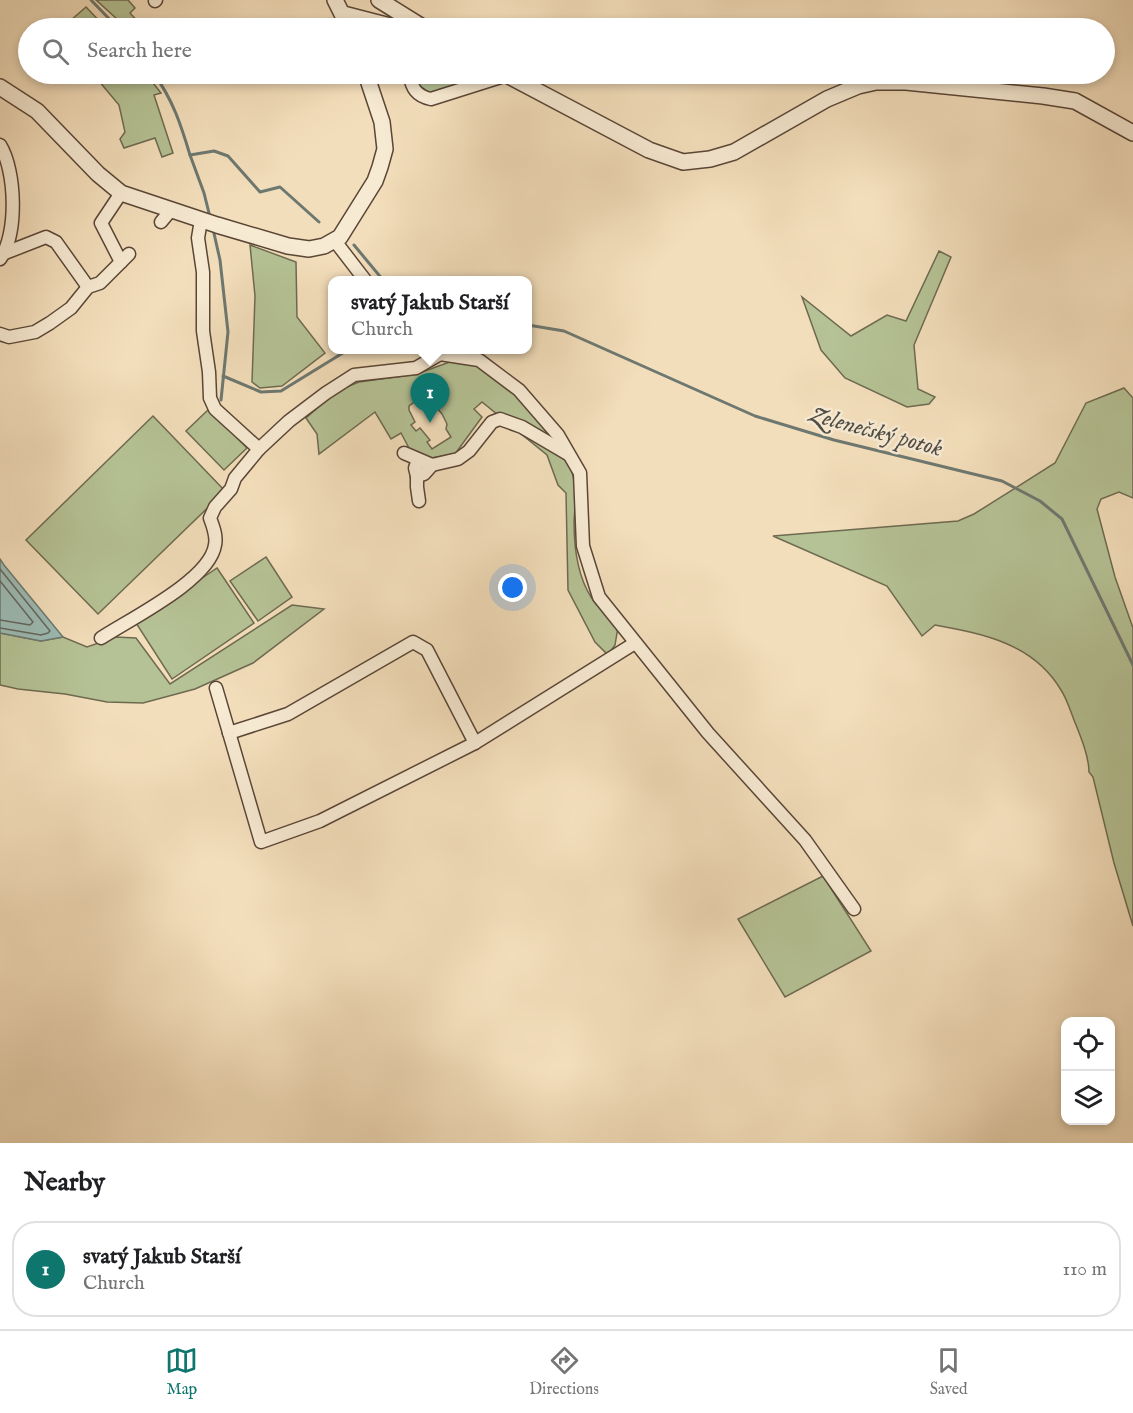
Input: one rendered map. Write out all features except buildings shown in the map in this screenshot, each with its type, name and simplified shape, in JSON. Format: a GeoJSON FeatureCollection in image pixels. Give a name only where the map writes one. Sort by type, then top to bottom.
{"type":"FeatureCollection","features":[{"type":"Feature","properties":{"kind":"street"},"geometry":{"type":"LineString","coordinates":[[379,0],[396,18]]}},
{"type":"Feature","properties":{"kind":"street"},"geometry":{"type":"LineString","coordinates":[[339,6],[381,18]]}},
{"type":"Feature","properties":{"kind":"street"},"geometry":{"type":"LineString","coordinates":[[0,87],[37,111],[98,174],[121,193],[300,249],[318,248],[335,241],[344,232],[375,181],[385,149],[382,122],[369,84]]}},
{"type":"Feature","properties":{"kind":"street"},"geometry":{"type":"LineString","coordinates":[[413,84],[422,97],[431,99],[476,84]]}},
{"type":"Feature","properties":{"kind":"street"},"geometry":{"type":"LineString","coordinates":[[525,84],[649,150],[683,162],[710,159],[734,152],[827,99],[844,91],[869,84]]}},
{"type":"Feature","properties":{"kind":"street"},"geometry":{"type":"LineString","coordinates":[[927,84],[1076,101],[1133,133]]}},
{"type":"Feature","properties":{"kind":"street"},"geometry":{"type":"LineString","coordinates":[[0,145],[10,174],[13,218],[2,256]]}},
{"type":"Feature","properties":{"kind":"street"},"geometry":{"type":"LineString","coordinates":[[0,334],[9,337],[35,332],[50,323],[71,308],[88,287],[100,284],[125,258],[101,224],[121,193]]}},
{"type":"Feature","properties":{"kind":"street"},"geometry":{"type":"LineString","coordinates":[[160,222],[171,210]]}},
{"type":"Feature","properties":{"kind":"street"},"geometry":{"type":"LineString","coordinates":[[208,222],[198,238],[203,272],[204,331],[210,398],[214,409],[259,449]]}},
{"type":"Feature","properties":{"kind":"street"},"geometry":{"type":"LineString","coordinates":[[2,256],[46,237],[56,242],[88,287]]}},
{"type":"Feature","properties":{"kind":"street"},"geometry":{"type":"LineString","coordinates":[[335,241],[362,276]]}},
{"type":"Feature","properties":{"kind":"street"},"geometry":{"type":"LineString","coordinates":[[101,638],[162,601],[198,573],[211,557],[215,545],[215,533],[210,518],[215,507],[231,489],[234,478],[259,449],[289,421],[354,375],[416,368],[434,354]]}},
{"type":"Feature","properties":{"kind":"street"},"geometry":{"type":"LineString","coordinates":[[448,354],[479,360],[519,390],[558,435],[580,473],[583,546],[598,597],[708,733],[806,840],[854,909]]}},
{"type":"Feature","properties":{"kind":"street"},"geometry":{"type":"LineString","coordinates":[[417,476],[424,474],[432,465],[458,459],[469,451],[492,422],[500,419],[522,427],[569,454]]}},
{"type":"Feature","properties":{"kind":"street"},"geometry":{"type":"LineString","coordinates":[[404,453],[432,465]]}},
{"type":"Feature","properties":{"kind":"street"},"geometry":{"type":"LineString","coordinates":[[418,459],[415,468],[419,501]]}},
{"type":"Feature","properties":{"kind":"street"},"geometry":{"type":"LineString","coordinates":[[229,734],[288,714],[413,642],[427,650],[475,743]]}},
{"type":"Feature","properties":{"kind":"street"},"geometry":{"type":"LineString","coordinates":[[216,688],[261,842],[320,821],[475,743],[635,643]]}},
{"type":"Feature","properties":{"kind":"green space"},"geometry":{"type":"Polygon","coordinates":[[[96,0],[128,0],[135,8],[130,13],[135,18],[116,18],[96,0]]]}},
{"type":"Feature","properties":{"kind":"green space"},"geometry":{"type":"Polygon","coordinates":[[[86,7],[96,18],[73,18],[86,7]]]}},
{"type":"Feature","properties":{"kind":"green space"},"geometry":{"type":"Polygon","coordinates":[[[101,84],[154,84],[161,93],[154,95],[173,153],[162,157],[155,138],[124,148],[120,139],[125,132],[119,105],[101,84]]]}},
{"type":"Feature","properties":{"kind":"green space"},"geometry":{"type":"Polygon","coordinates":[[[417,84],[464,84],[440,89],[441,93],[430,93],[417,84]]]}},
{"type":"Feature","properties":{"kind":"green space"},"geometry":{"type":"Polygon","coordinates":[[[250,245],[296,262],[297,317],[325,353],[282,386],[260,388],[252,382],[255,296],[250,245]]]}},
{"type":"Feature","properties":{"kind":"green space"},"geometry":{"type":"Polygon","coordinates":[[[939,251],[951,257],[914,345],[918,389],[935,397],[929,404],[907,407],[845,378],[821,350],[802,297],[851,336],[887,315],[906,321],[939,251]]]}},
{"type":"Feature","properties":{"kind":"green space"},"geometry":{"type":"Polygon","coordinates":[[[455,360],[474,364],[505,384],[546,426],[565,457],[574,478],[575,541],[582,580],[600,609],[618,627],[615,645],[608,655],[595,642],[568,590],[566,493],[558,485],[547,455],[482,402],[474,409],[482,417],[455,454],[431,458],[410,450],[401,433],[391,439],[375,412],[319,454],[317,434],[306,418],[331,396],[359,382],[417,374],[455,360]],[[423,396],[409,406],[409,410],[415,422],[411,425],[416,431],[420,428],[430,440],[427,442],[432,449],[451,437],[442,414],[427,396],[423,396]]]}},
{"type":"Feature","properties":{"kind":"green space"},"geometry":{"type":"Polygon","coordinates":[[[1124,388],[1133,398],[1133,498],[1119,492],[1101,499],[1097,509],[1115,577],[1133,628],[1133,926],[1114,863],[1093,777],[1089,772],[1084,746],[1065,697],[1050,674],[1021,651],[989,637],[935,625],[922,636],[887,586],[773,536],[958,521],[974,514],[1055,463],[1086,403],[1124,388]]]}},
{"type":"Feature","properties":{"kind":"green space"},"geometry":{"type":"Polygon","coordinates":[[[209,409],[247,448],[224,470],[186,431],[209,409]]]}},
{"type":"Feature","properties":{"kind":"green space"},"geometry":{"type":"Polygon","coordinates":[[[153,416],[225,491],[98,614],[26,540],[153,416]]]}},
{"type":"Feature","properties":{"kind":"green space"},"geometry":{"type":"Polygon","coordinates":[[[266,557],[292,597],[258,621],[230,581],[266,557]]]}},
{"type":"Feature","properties":{"kind":"green space"},"geometry":{"type":"Polygon","coordinates":[[[217,568],[254,623],[172,679],[136,623],[217,568]]]}},
{"type":"Feature","properties":{"kind":"green space"},"geometry":{"type":"Polygon","coordinates":[[[292,605],[324,609],[253,663],[195,689],[143,703],[107,702],[0,685],[0,633],[41,641],[63,637],[87,647],[116,637],[136,638],[170,684],[292,605]]]}},
{"type":"Feature","properties":{"kind":"green space"},"geometry":{"type":"Polygon","coordinates":[[[823,876],[871,951],[785,997],[738,919],[823,876]]]}},
{"type":"Feature","properties":{"kind":"water"},"geometry":{"type":"Polygon","coordinates":[[[0,559],[63,637],[41,641],[0,633],[0,559]]]}},
{"type":"Feature","properties":{"kind":"waterway"},"geometry":{"type":"LineString","coordinates":[[91,0],[108,18]]}},
{"type":"Feature","properties":{"kind":"waterway"},"geometry":{"type":"LineString","coordinates":[[160,84],[176,113],[190,155]]}},
{"type":"Feature","properties":{"kind":"waterway","name":"Zelenečský potok"},"geometry":{"type":"LineString","coordinates":[[210,217],[190,155],[214,151],[228,156],[260,192],[280,187],[319,222]]}},
{"type":"Feature","properties":{"kind":"waterway","name":"Zelenečský potok"},"geometry":{"type":"LineString","coordinates":[[213,229],[220,260],[228,332],[221,400]]}},
{"type":"Feature","properties":{"kind":"waterway","name":"Zelenečský potok"},"geometry":{"type":"LineString","coordinates":[[354,245],[380,276]]}},
{"type":"Feature","properties":{"kind":"waterway","name":"Zelenečský potok"},"geometry":{"type":"LineString","coordinates":[[532,326],[564,331],[755,416],[834,440],[1002,481],[1040,501],[1062,519],[1133,665]]}},
{"type":"Feature","properties":{"kind":"waterway","name":"Zelenečský potok"},"geometry":{"type":"LineString","coordinates":[[223,376],[261,392],[281,391],[341,354]]}},
{"type":"Feature","properties":{"kind":"place","name":"svatý Jakub Starší"},"geometry":{"type":"Point","coordinates":[430,423]}}]}
